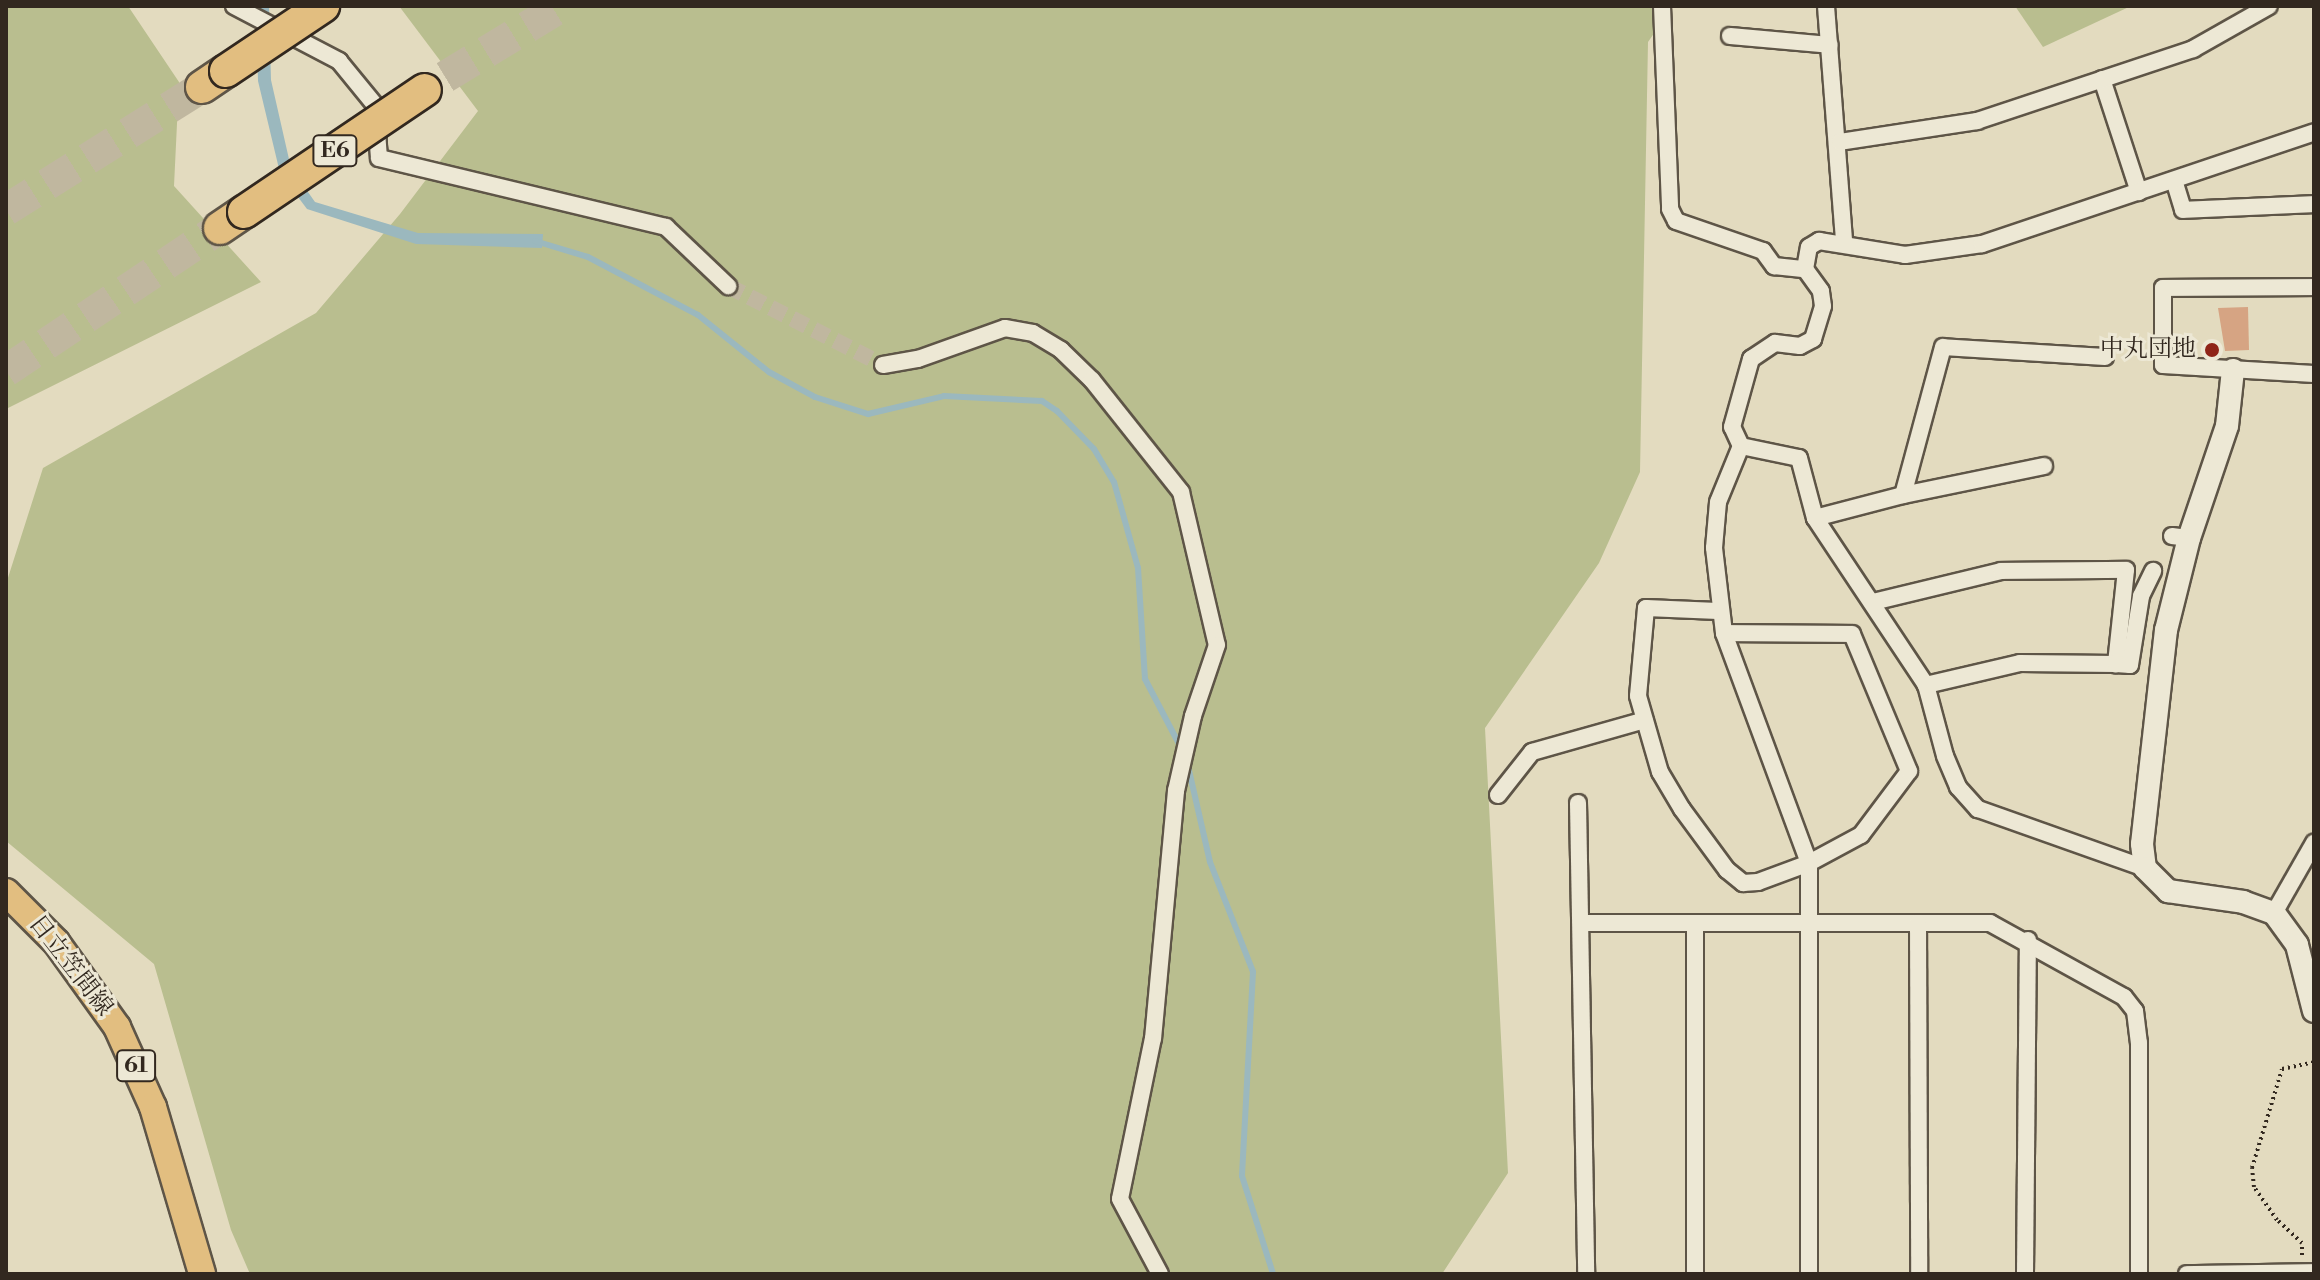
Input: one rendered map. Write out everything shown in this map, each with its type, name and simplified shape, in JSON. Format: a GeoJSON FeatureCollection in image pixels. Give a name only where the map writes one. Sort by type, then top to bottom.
{"type":"FeatureCollection","features":[{"type":"Feature","properties":{"kind":"highway"},"geometry":{"type":"LineString","coordinates":[[214,79],[323,6]]}},
{"type":"Feature","properties":{"kind":"highway","name":"E6"},"geometry":{"type":"LineString","coordinates":[[232,220],[435,84]]}},
{"type":"Feature","properties":{"kind":"main road","name":"日立笠間線"},"geometry":{"type":"LineString","coordinates":[[6,892],[56,942],[117,1027],[153,1107],[202,1274]]}},
{"type":"Feature","properties":{"kind":"street"},"geometry":{"type":"LineString","coordinates":[[234,6],[339,61],[375,105],[379,158],[666,227],[728,286]]}},
{"type":"Feature","properties":{"kind":"street"},"geometry":{"type":"LineString","coordinates":[[1662,6],[1670,209],[1676,221],[1763,251],[1774,266],[1805,269]]}},
{"type":"Feature","properties":{"kind":"street"},"geometry":{"type":"LineString","coordinates":[[1826,6],[1840,142],[1844,242]]}},
{"type":"Feature","properties":{"kind":"street"},"geometry":{"type":"LineString","coordinates":[[1840,142],[1947,129],[2193,49],[2269,6]]}},
{"type":"Feature","properties":{"kind":"street"},"geometry":{"type":"LineString","coordinates":[[1730,36],[1830,45]]}},
{"type":"Feature","properties":{"kind":"street"},"geometry":{"type":"LineString","coordinates":[[2102,79],[2139,192]]}},
{"type":"Feature","properties":{"kind":"street"},"geometry":{"type":"LineString","coordinates":[[1809,1274],[1809,863],[1718,611],[1713,522],[1741,446],[1732,427],[1751,359],[1775,343],[1800,346],[1813,339],[1823,306],[1821,291],[1805,269],[1809,247],[1819,241],[1844,242],[1867,252],[1905,255],[1982,244],[2314,132]]}},
{"type":"Feature","properties":{"kind":"street"},"geometry":{"type":"LineString","coordinates":[[2174,180],[2183,210],[2314,204]]}},
{"type":"Feature","properties":{"kind":"street"},"geometry":{"type":"LineString","coordinates":[[2314,287],[2163,288],[2163,365],[2314,374]]}},
{"type":"Feature","properties":{"kind":"street"},"geometry":{"type":"LineString","coordinates":[[883,365],[918,359],[1005,328],[1033,333],[1061,350],[1092,380],[1181,492],[1217,645],[1193,716],[1176,791],[1153,1038],[1120,1199],[1160,1274]]}},
{"type":"Feature","properties":{"kind":"street"},"geometry":{"type":"LineString","coordinates":[[1903,495],[1943,347],[2105,357]]}},
{"type":"Feature","properties":{"kind":"street"},"geometry":{"type":"LineString","coordinates":[[2145,868],[2142,844],[2166,630],[2181,537],[2227,426],[2233,370]]}},
{"type":"Feature","properties":{"kind":"street"},"geometry":{"type":"LineString","coordinates":[[1741,446],[1799,458],[1815,518],[1926,685],[1945,756],[1958,787],[1978,809],[2145,868],[2168,891],[2243,902],[2274,913],[2297,945],[2314,1011]]}},
{"type":"Feature","properties":{"kind":"street"},"geometry":{"type":"LineString","coordinates":[[1815,518],[1903,495],[2044,466]]}},
{"type":"Feature","properties":{"kind":"street"},"geometry":{"type":"LineString","coordinates":[[1873,602],[2001,571],[2126,570],[2116,664]]}},
{"type":"Feature","properties":{"kind":"street"},"geometry":{"type":"LineString","coordinates":[[1926,685],[2020,663],[2130,665],[2141,596],[2153,571]]}},
{"type":"Feature","properties":{"kind":"street"},"geometry":{"type":"LineString","coordinates":[[1718,611],[1646,608],[1638,696],[1660,772],[1727,870],[1743,883],[1758,882],[1809,863],[1861,835],[1909,771],[1852,634],[1724,633]]}},
{"type":"Feature","properties":{"kind":"street"},"geometry":{"type":"LineString","coordinates":[[1498,795],[1532,752],[1645,720]]}},
{"type":"Feature","properties":{"kind":"street"},"geometry":{"type":"LineString","coordinates":[[1578,803],[1586,1274]]}},
{"type":"Feature","properties":{"kind":"street"},"geometry":{"type":"LineString","coordinates":[[2274,913],[2314,843]]}},
{"type":"Feature","properties":{"kind":"street"},"geometry":{"type":"LineString","coordinates":[[1581,923],[1990,923],[2028,940],[2124,997],[2135,1011],[2139,1043],[2139,1274]]}},
{"type":"Feature","properties":{"kind":"street"},"geometry":{"type":"LineString","coordinates":[[1918,923],[1919,1274]]}},
{"type":"Feature","properties":{"kind":"street"},"geometry":{"type":"LineString","coordinates":[[1695,925],[1695,1274]]}},
{"type":"Feature","properties":{"kind":"street"},"geometry":{"type":"LineString","coordinates":[[2025,1274],[2028,940]]}},
{"type":"Feature","properties":{"kind":"street"},"geometry":{"type":"LineString","coordinates":[[2187,1274],[2309,1272]]}},
{"type":"Feature","properties":{"kind":"path"},"geometry":{"type":"LineString","coordinates":[[2309,1272],[2302,1243],[2265,1206],[2254,1187],[2252,1168],[2282,1069],[2314,1062]]}},
{"type":"Feature","properties":{"kind":"green space"},"geometry":{"type":"Polygon","coordinates":[[[6,6],[128,6],[179,82],[174,186],[261,282],[6,409],[6,6]]]}},
{"type":"Feature","properties":{"kind":"green space"},"geometry":{"type":"Polygon","coordinates":[[[399,6],[1673,6],[1648,42],[1640,472],[1599,563],[1485,728],[1508,1173],[1442,1274],[250,1274],[231,1230],[154,964],[6,841],[6,584],[43,468],[316,313],[400,214],[478,111],[399,6]]]}},
{"type":"Feature","properties":{"kind":"green space"},"geometry":{"type":"Polygon","coordinates":[[[2015,6],[2131,6],[2043,47],[2015,6]]]}},
{"type":"Feature","properties":{"kind":"water"},"geometry":{"type":"Polygon","coordinates":[[[256,6],[269,6],[271,80],[291,168],[315,202],[418,233],[543,234],[542,248],[416,244],[307,209],[280,173],[258,81],[256,6]]]}},
{"type":"Feature","properties":{"kind":"building"},"geometry":{"type":"Polygon","coordinates":[[[2248,307],[2249,350],[2225,351],[2218,308],[2248,307]]]}},
{"type":"Feature","properties":{"kind":"waterway"},"geometry":{"type":"LineString","coordinates":[[535,241],[588,257],[698,315],[769,372],[815,397],[868,414],[944,396],[1042,401],[1057,411],[1094,449],[1114,482],[1138,568],[1145,679],[1181,748]]}},
{"type":"Feature","properties":{"kind":"waterway"},"geometry":{"type":"LineString","coordinates":[[1188,766],[1210,862],[1253,972],[1242,1176],[1273,1274]]}},
{"type":"Feature","properties":{"kind":"tunnel"},"geometry":{"type":"LineString","coordinates":[[445,77],[562,6]]}},
{"type":"Feature","properties":{"kind":"tunnel"},"geometry":{"type":"LineString","coordinates":[[6,210],[202,87]]}},
{"type":"Feature","properties":{"kind":"tunnel"},"geometry":{"type":"LineString","coordinates":[[6,371],[220,228]]}},
{"type":"Feature","properties":{"kind":"tunnel"},"geometry":{"type":"LineString","coordinates":[[728,286],[883,365]]}},
{"type":"Feature","properties":{"kind":"place","name":"中丸団地"},"geometry":{"type":"Point","coordinates":[2212,350]}}]}
